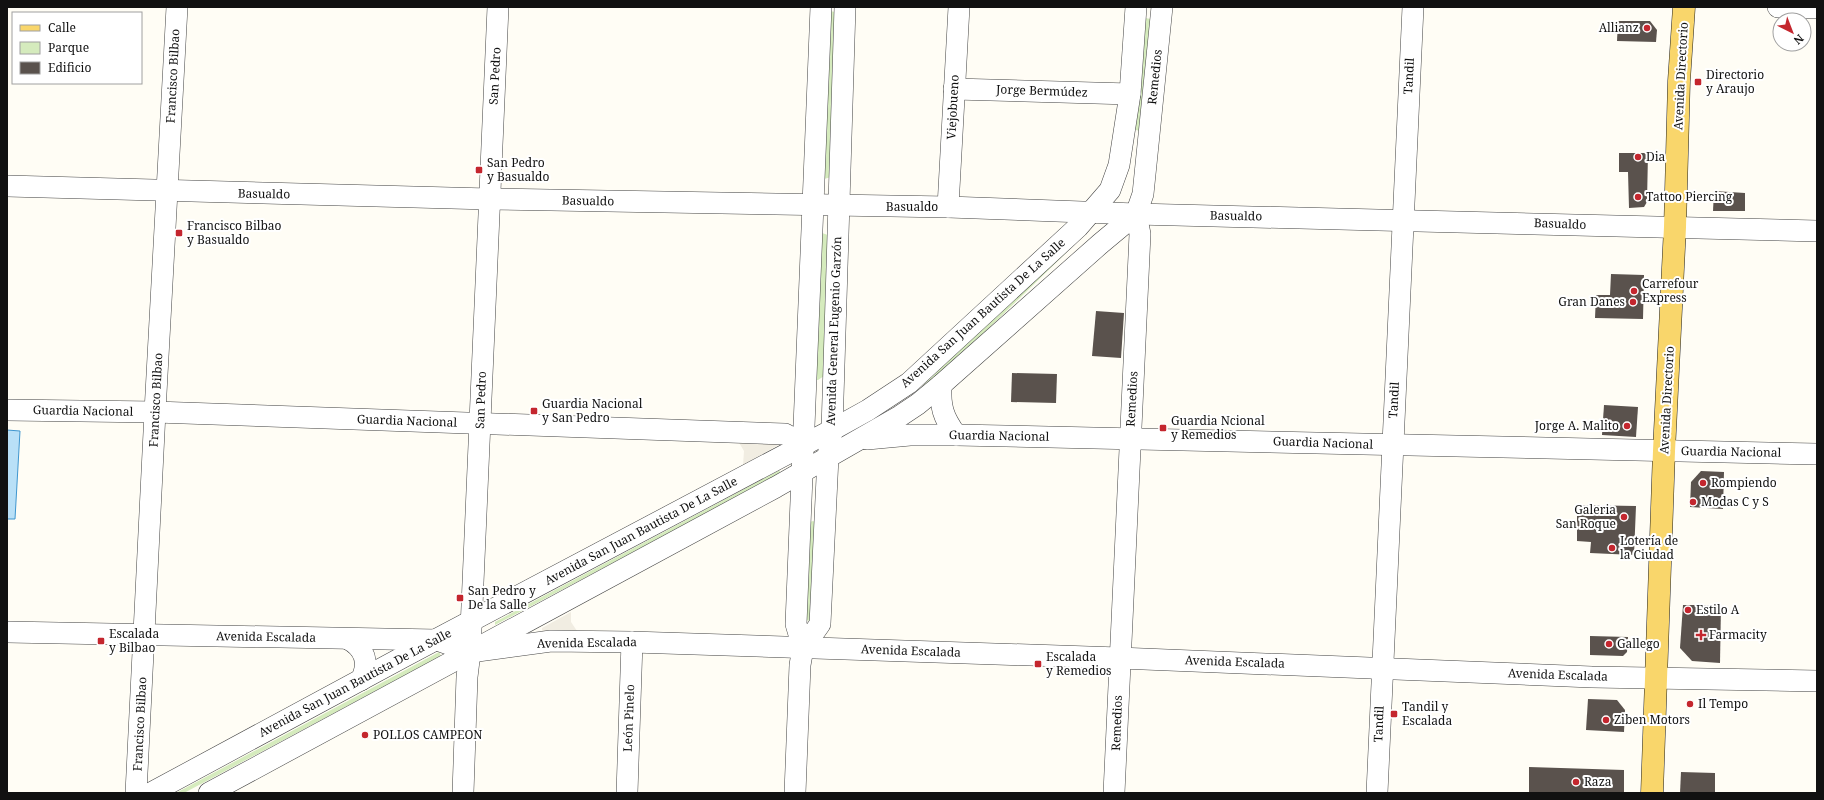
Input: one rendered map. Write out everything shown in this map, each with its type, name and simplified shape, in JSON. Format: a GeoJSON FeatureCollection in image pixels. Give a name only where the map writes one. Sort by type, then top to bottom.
{"type":"FeatureCollection","features":[{"type":"Feature","properties":{"kind":"main road","name":"Avenida Directorio"},"geometry":{"type":"LineString","coordinates":[[1652,793],[1664,451],[1684,7]]}},
{"type":"Feature","properties":{"kind":"street","name":"Francisco Bilbao"},"geometry":{"type":"LineString","coordinates":[[136,793],[177,7]]}},
{"type":"Feature","properties":{"kind":"street","name":"San Pedro"},"geometry":{"type":"LineString","coordinates":[[463,793],[498,7]]}},
{"type":"Feature","properties":{"kind":"street","name":"Avenida General Eugenio Garzón"},"geometry":{"type":"LineString","coordinates":[[803,648],[796,624],[821,7]]}},
{"type":"Feature","properties":{"kind":"street","name":"Avenida General Eugenio Garzón"},"geometry":{"type":"LineString","coordinates":[[795,793],[800,665],[803,648],[820,624],[828,456],[832,430],[845,7]]}},
{"type":"Feature","properties":{"kind":"street","name":"Viejobueno"},"geometry":{"type":"LineString","coordinates":[[948,207],[958,7]]}},
{"type":"Feature","properties":{"kind":"street","name":"Remedios"},"geometry":{"type":"LineString","coordinates":[[1092,212],[1110,190],[1119,165],[1130,94],[1136,7]]}},
{"type":"Feature","properties":{"kind":"street","name":"Remedios"},"geometry":{"type":"LineString","coordinates":[[1114,793],[1119,658],[1140,234],[1136,214],[1143,194],[1162,7]]}},
{"type":"Feature","properties":{"kind":"street","name":"Tandil"},"geometry":{"type":"LineString","coordinates":[[1377,793],[1381,667],[1413,7]]}},
{"type":"Feature","properties":{"kind":"street"},"geometry":{"type":"LineString","coordinates":[[1778,7],[1817,8]]}},
{"type":"Feature","properties":{"kind":"street","name":"Jorge Bermúdez"},"geometry":{"type":"LineString","coordinates":[[954,89],[1130,94]]}},
{"type":"Feature","properties":{"kind":"street","name":"Basualdo"},"geometry":{"type":"LineString","coordinates":[[7,186],[489,199],[813,206],[948,207],[1136,214],[1817,231]]}},
{"type":"Feature","properties":{"kind":"street","name":"Avenida San Juan Bautista De La Salle"},"geometry":{"type":"LineString","coordinates":[[151,793],[868,410],[909,383],[1092,212]]}},
{"type":"Feature","properties":{"kind":"street","name":"Avenida San Juan Bautista De La Salle"},"geometry":{"type":"LineString","coordinates":[[208,793],[776,487],[900,416],[918,404],[941,385],[1136,214]]}},
{"type":"Feature","properties":{"kind":"street"},"geometry":{"type":"LineString","coordinates":[[941,385],[941,399],[944,415],[956,435]]}},
{"type":"Feature","properties":{"kind":"street","name":"Guardia Nacional"},"geometry":{"type":"LineString","coordinates":[[7,410],[155,412],[785,434],[804,444]]}},
{"type":"Feature","properties":{"kind":"street","name":"Guardia Nacional"},"geometry":{"type":"LineString","coordinates":[[832,430],[858,439],[910,435],[956,435],[1817,454]]}},
{"type":"Feature","properties":{"kind":"street","name":"Avenida Escalada"},"geometry":{"type":"LineString","coordinates":[[7,632],[437,640],[470,652],[551,641],[632,642],[1381,667],[1592,677],[1817,681]]}},
{"type":"Feature","properties":{"kind":"street"},"geometry":{"type":"LineString","coordinates":[[348,639],[356,643],[362,650],[366,659],[366,666],[361,680]]}},
{"type":"Feature","properties":{"kind":"street","name":"León Pinelo"},"geometry":{"type":"LineString","coordinates":[[627,793],[632,642]]}},
{"type":"Feature","properties":{"kind":"green space"},"geometry":{"type":"Polygon","coordinates":[[[830,11],[835,12],[831,177],[824,179],[830,11]]]}},
{"type":"Feature","properties":{"kind":"green space"},"geometry":{"type":"Polygon","coordinates":[[[1145,18],[1151,19],[1139,131],[1134,129],[1145,18]]]}},
{"type":"Feature","properties":{"kind":"green space"},"geometry":{"type":"Polygon","coordinates":[[[822,233],[828,235],[824,376],[816,380],[822,233]]]}},
{"type":"Feature","properties":{"kind":"green space"},"geometry":{"type":"Polygon","coordinates":[[[1064,249],[1067,250],[1067,252],[915,400],[910,398],[1064,249]]]}},
{"type":"Feature","properties":{"kind":"green space"},"geometry":{"type":"Polygon","coordinates":[[[780,470],[779,475],[495,625],[495,622],[780,470]]]}},
{"type":"Feature","properties":{"kind":"green space"},"geometry":{"type":"Polygon","coordinates":[[[810,522],[815,522],[810,621],[806,620],[810,522]]]}},
{"type":"Feature","properties":{"kind":"green space"},"geometry":{"type":"Polygon","coordinates":[[[439,652],[441,656],[184,793],[176,793],[439,652]]]}},
{"type":"Feature","properties":{"kind":"shaded area"},"geometry":{"type":"Polygon","coordinates":[[[738,441],[780,442],[778,445],[743,465],[744,451],[738,441]]]}},
{"type":"Feature","properties":{"kind":"shaded area"},"geometry":{"type":"Polygon","coordinates":[[[571,612],[571,622],[577,631],[542,631],[542,628],[571,612]]]}},
{"type":"Feature","properties":{"kind":"water"},"geometry":{"type":"Polygon","coordinates":[[[7,430],[20,431],[15,519],[7,519],[7,430]]]}},
{"type":"Feature","properties":{"kind":"building"},"geometry":{"type":"Polygon","coordinates":[[[1618,21],[1650,21],[1657,30],[1656,42],[1617,41],[1618,21]]]}},
{"type":"Feature","properties":{"kind":"building"},"geometry":{"type":"Polygon","coordinates":[[[1619,153],[1648,153],[1647,202],[1644,207],[1629,208],[1628,172],[1619,172],[1619,153]]]}},
{"type":"Feature","properties":{"kind":"building"},"geometry":{"type":"Polygon","coordinates":[[[1714,191],[1745,193],[1745,211],[1713,211],[1714,191]]]}},
{"type":"Feature","properties":{"kind":"building"},"geometry":{"type":"Polygon","coordinates":[[[1611,274],[1644,275],[1643,319],[1595,318],[1596,295],[1610,295],[1611,274]]]}},
{"type":"Feature","properties":{"kind":"building"},"geometry":{"type":"Polygon","coordinates":[[[1096,311],[1124,313],[1121,358],[1092,356],[1096,311]]]}},
{"type":"Feature","properties":{"kind":"building"},"geometry":{"type":"Polygon","coordinates":[[[1012,373],[1057,374],[1056,403],[1011,402],[1012,373]]]}},
{"type":"Feature","properties":{"kind":"building"},"geometry":{"type":"Polygon","coordinates":[[[1604,405],[1638,407],[1636,437],[1602,435],[1604,405]]]}},
{"type":"Feature","properties":{"kind":"building"},"geometry":{"type":"Polygon","coordinates":[[[1701,471],[1724,472],[1723,509],[1690,507],[1691,482],[1701,471]]]}},
{"type":"Feature","properties":{"kind":"building"},"geometry":{"type":"Polygon","coordinates":[[[1577,505],[1636,506],[1634,555],[1590,553],[1591,542],[1577,541],[1577,505]]]}},
{"type":"Feature","properties":{"kind":"building","name":"Farmacity"},"geometry":{"type":"Polygon","coordinates":[[[1683,605],[1721,605],[1720,663],[1692,661],[1680,648],[1683,605]]]}},
{"type":"Feature","properties":{"kind":"building","name":"Gallego"},"geometry":{"type":"Polygon","coordinates":[[[1590,636],[1628,637],[1627,652],[1623,656],[1590,655],[1590,636]]]}},
{"type":"Feature","properties":{"kind":"building","name":"Ziben Motors"},"geometry":{"type":"Polygon","coordinates":[[[1588,699],[1617,700],[1625,710],[1624,732],[1586,730],[1588,699]]]}},
{"type":"Feature","properties":{"kind":"building","name":"Raza"},"geometry":{"type":"Polygon","coordinates":[[[1529,767],[1624,770],[1624,793],[1529,793],[1529,767]]]}},
{"type":"Feature","properties":{"kind":"building"},"geometry":{"type":"Polygon","coordinates":[[[1681,772],[1715,773],[1715,793],[1680,793],[1681,772]]]}},
{"type":"Feature","properties":{"kind":"place","name":"Allianz"},"geometry":{"type":"Point","coordinates":[1647,28]}},
{"type":"Feature","properties":{"kind":"place","name":"Directorio y Araujo"},"geometry":{"type":"Point","coordinates":[1698,82]}},
{"type":"Feature","properties":{"kind":"place","name":"Dia"},"geometry":{"type":"Point","coordinates":[1638,157]}},
{"type":"Feature","properties":{"kind":"place","name":"San Pedro y Basualdo"},"geometry":{"type":"Point","coordinates":[479,170]}},
{"type":"Feature","properties":{"kind":"place","name":"Tattoo Piercing"},"geometry":{"type":"Point","coordinates":[1638,197]}},
{"type":"Feature","properties":{"kind":"place","name":"Francisco Bilbao y Basualdo"},"geometry":{"type":"Point","coordinates":[179,233]}},
{"type":"Feature","properties":{"kind":"place","name":"Carrefour Express"},"geometry":{"type":"Point","coordinates":[1634,291]}},
{"type":"Feature","properties":{"kind":"place","name":"Gran Danes"},"geometry":{"type":"Point","coordinates":[1633,302]}},
{"type":"Feature","properties":{"kind":"place","name":"Guardia Nacional y San Pedro"},"geometry":{"type":"Point","coordinates":[534,411]}},
{"type":"Feature","properties":{"kind":"place","name":"Jorge A. Malito"},"geometry":{"type":"Point","coordinates":[1627,426]}},
{"type":"Feature","properties":{"kind":"place","name":"Guardia Ncional y Remedios"},"geometry":{"type":"Point","coordinates":[1163,428]}},
{"type":"Feature","properties":{"kind":"place","name":"Rompiendo"},"geometry":{"type":"Point","coordinates":[1703,483]}},
{"type":"Feature","properties":{"kind":"place","name":"Modas C y S"},"geometry":{"type":"Point","coordinates":[1693,502]}},
{"type":"Feature","properties":{"kind":"place","name":"Galeria San Roque"},"geometry":{"type":"Point","coordinates":[1624,517]}},
{"type":"Feature","properties":{"kind":"place","name":"Lotería de la Ciudad"},"geometry":{"type":"Point","coordinates":[1612,548]}},
{"type":"Feature","properties":{"kind":"place","name":"San Pedro y De la Salle"},"geometry":{"type":"Point","coordinates":[460,598]}},
{"type":"Feature","properties":{"kind":"place","name":"Estilo A"},"geometry":{"type":"Point","coordinates":[1688,610]}},
{"type":"Feature","properties":{"kind":"place","name":"Farmacity"},"geometry":{"type":"Point","coordinates":[1701,635]}},
{"type":"Feature","properties":{"kind":"place","name":"Escalada y Bilbao"},"geometry":{"type":"Point","coordinates":[101,641]}},
{"type":"Feature","properties":{"kind":"place","name":"Gallego"},"geometry":{"type":"Point","coordinates":[1609,644]}},
{"type":"Feature","properties":{"kind":"place","name":"Escalada y Remedios"},"geometry":{"type":"Point","coordinates":[1038,664]}},
{"type":"Feature","properties":{"kind":"place","name":"Il Tempo"},"geometry":{"type":"Point","coordinates":[1690,704]}},
{"type":"Feature","properties":{"kind":"place","name":"Tandil y Escalada"},"geometry":{"type":"Point","coordinates":[1394,714]}},
{"type":"Feature","properties":{"kind":"place","name":"Ziben Motors"},"geometry":{"type":"Point","coordinates":[1606,720]}},
{"type":"Feature","properties":{"kind":"place","name":"POLLOS CAMPEON"},"geometry":{"type":"Point","coordinates":[365,735]}},
{"type":"Feature","properties":{"kind":"place","name":"Raza"},"geometry":{"type":"Point","coordinates":[1576,782]}}]}
